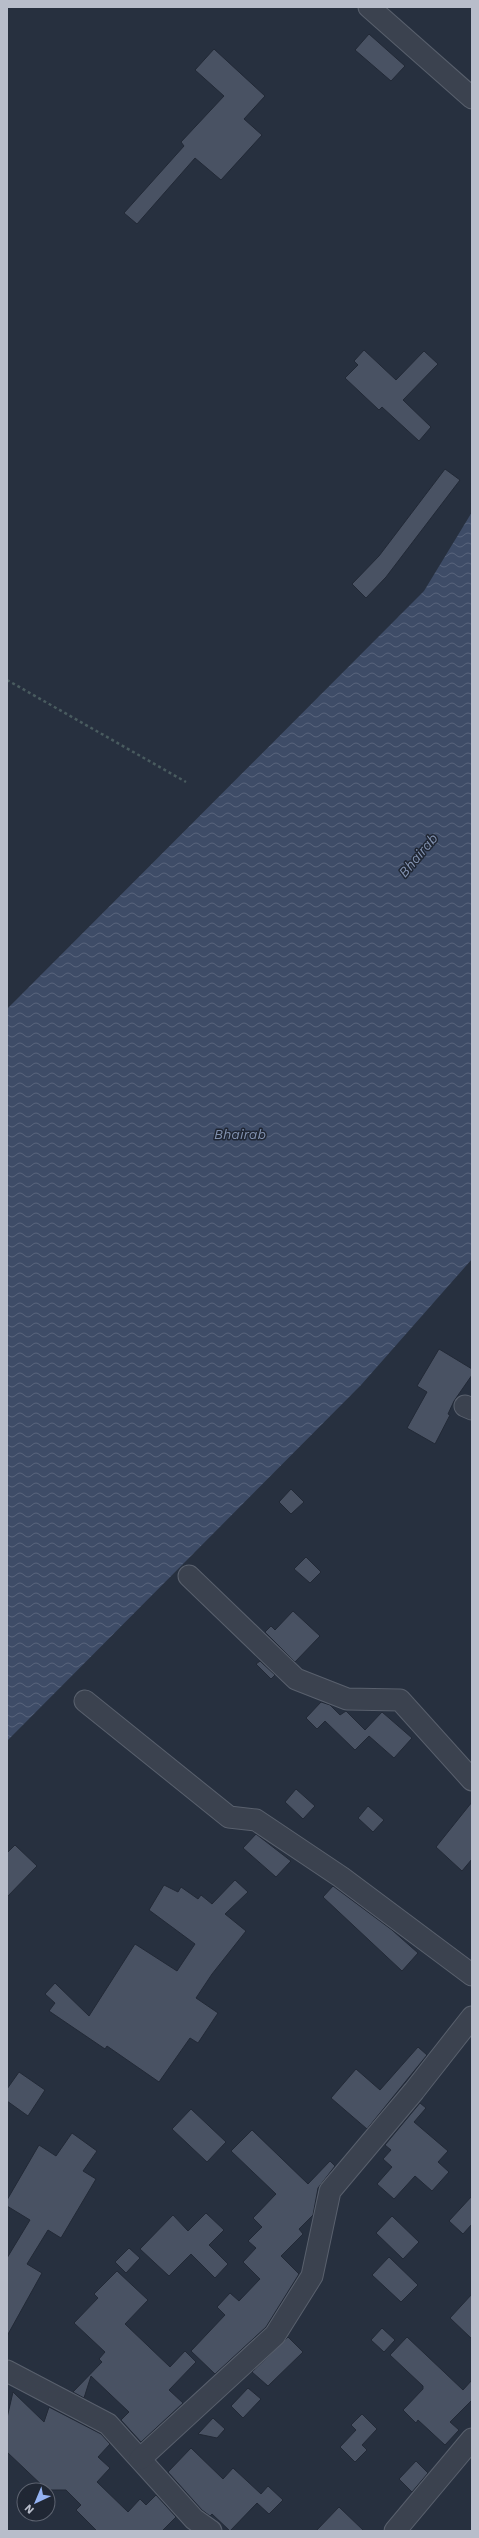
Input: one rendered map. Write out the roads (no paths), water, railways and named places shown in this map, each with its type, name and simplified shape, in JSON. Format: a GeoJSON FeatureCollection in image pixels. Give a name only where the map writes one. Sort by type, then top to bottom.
{"type":"FeatureCollection","features":[{"type":"Feature","properties":{"kind":"street"},"geometry":{"type":"LineString","coordinates":[[369,7],[472,98]]}},
{"type":"Feature","properties":{"kind":"street"},"geometry":{"type":"LineString","coordinates":[[189,1576],[296,1679],[347,1699],[400,1700],[472,1780]]}},
{"type":"Feature","properties":{"kind":"street"},"geometry":{"type":"LineString","coordinates":[[85,1701],[229,1817],[256,1820],[342,1877],[472,1975]]}},
{"type":"Feature","properties":{"kind":"street"},"geometry":{"type":"LineString","coordinates":[[140,2459],[275,2335],[312,2276],[330,2191],[414,2091],[472,2017]]}},
{"type":"Feature","properties":{"kind":"street"},"geometry":{"type":"LineString","coordinates":[[7,2371],[108,2424],[194,2519],[211,2531]]}},
{"type":"Feature","properties":{"kind":"street"},"geometry":{"type":"LineString","coordinates":[[395,2531],[472,2439]]}},
{"type":"Feature","properties":{"kind":"water","name":"Bhairab"},"geometry":{"type":"Polygon","coordinates":[[[472,512],[472,1259],[361,1385],[7,1741],[7,1009],[424,591],[472,512]]]}}]}
